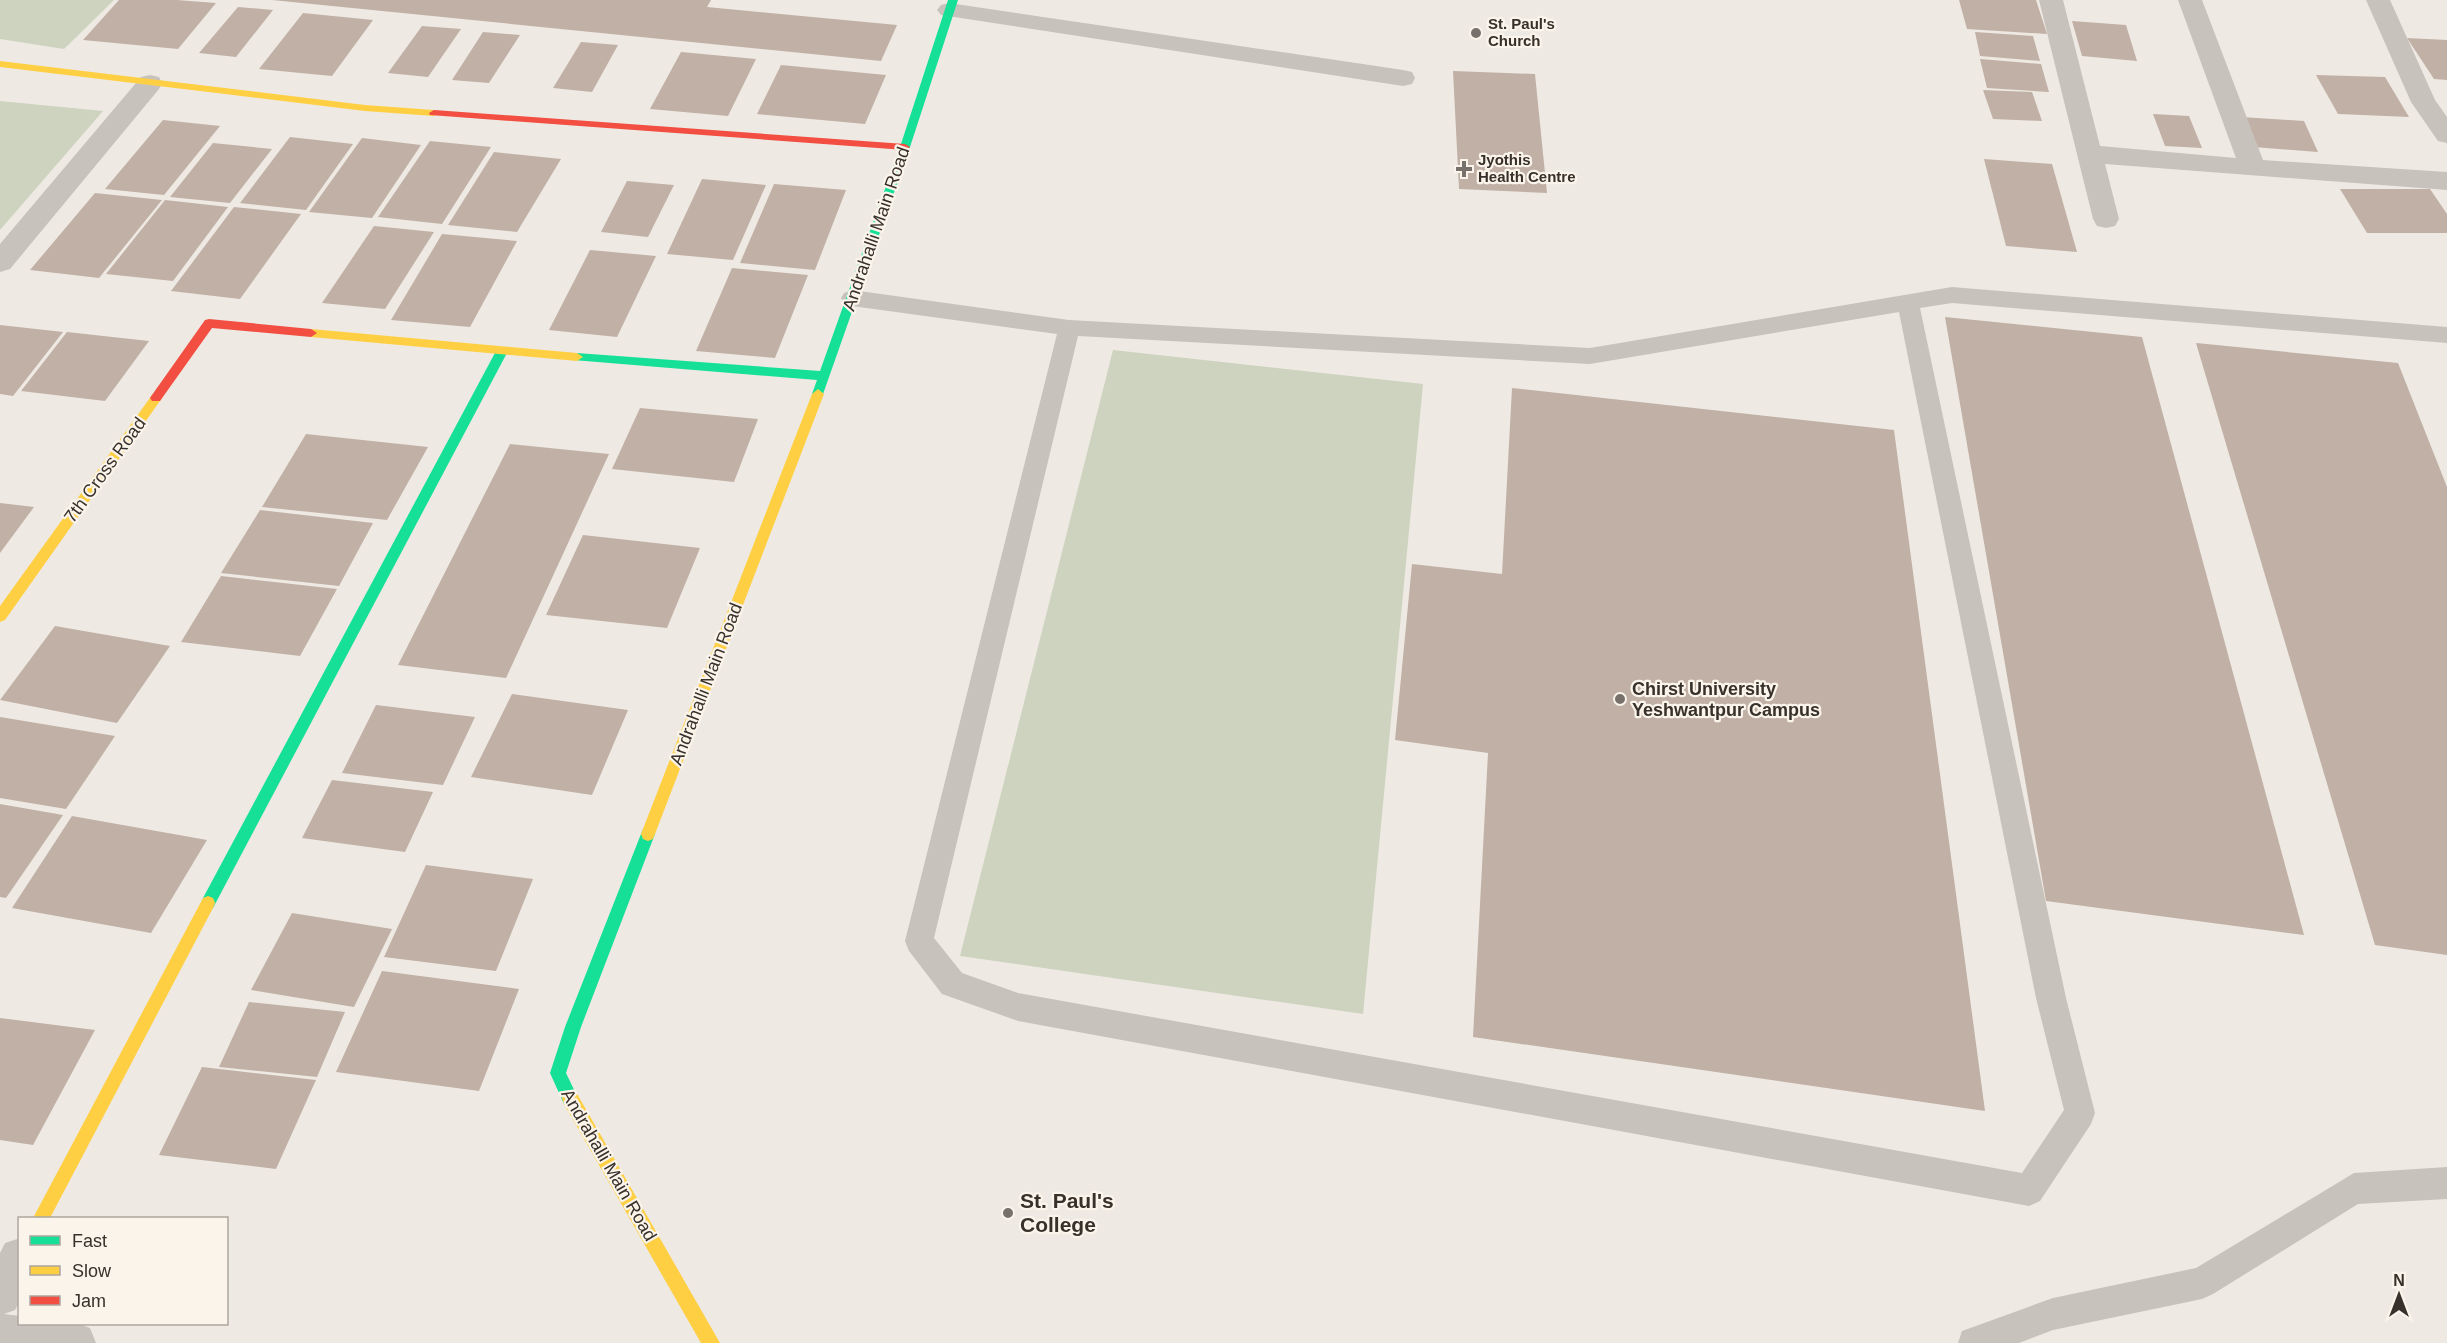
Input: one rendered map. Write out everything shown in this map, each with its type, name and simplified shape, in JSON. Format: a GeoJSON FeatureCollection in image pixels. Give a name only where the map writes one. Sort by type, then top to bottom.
{"type":"FeatureCollection","features":[{"type":"Feature","properties":{"kind":"street"},"geometry":{"type":"LineString","coordinates":[[2051,0],[2106,219]]}},
{"type":"Feature","properties":{"kind":"street"},"geometry":{"type":"LineString","coordinates":[[2190,0],[2253,168]]}},
{"type":"Feature","properties":{"kind":"street"},"geometry":{"type":"LineString","coordinates":[[2378,0],[2423,102],[2447,135]]}},
{"type":"Feature","properties":{"kind":"street"},"geometry":{"type":"LineString","coordinates":[[951,5],[1403,78]]}},
{"type":"Feature","properties":{"kind":"street","name":"Andrahalli Main Road"},"geometry":{"type":"LineString","coordinates":[[711,1343],[573,1104],[558,1073],[573,1026],[825,376],[905,147],[951,5]]}},
{"type":"Feature","properties":{"kind":"street"},"geometry":{"type":"LineString","coordinates":[[0,64],[365,108],[905,147]]}},
{"type":"Feature","properties":{"kind":"street"},"geometry":{"type":"LineString","coordinates":[[0,262],[150,83]]}},
{"type":"Feature","properties":{"kind":"street"},"geometry":{"type":"LineString","coordinates":[[2090,154],[2447,181]]}},
{"type":"Feature","properties":{"kind":"street","name":"7th Cross Road"},"geometry":{"type":"LineString","coordinates":[[0,616],[209,323],[502,351]]}},
{"type":"Feature","properties":{"kind":"street"},"geometry":{"type":"LineString","coordinates":[[41,1217],[502,351],[825,376]]}},
{"type":"Feature","properties":{"kind":"street"},"geometry":{"type":"LineString","coordinates":[[0,1295],[18,1262]]}},
{"type":"Feature","properties":{"kind":"street"},"geometry":{"type":"LineString","coordinates":[[0,1335],[75,1343]]}},
{"type":"Feature","properties":{"kind":"lane"},"geometry":{"type":"LineString","coordinates":[[852,298],[1069,328],[1590,356],[1952,295],[2447,336]]}},
{"type":"Feature","properties":{"kind":"lane"},"geometry":{"type":"LineString","coordinates":[[1069,328],[919,941],[952,984],[1030,1009],[2029,1190],[2080,1113],[2051,998],[1908,303]]}},
{"type":"Feature","properties":{"kind":"lane"},"geometry":{"type":"LineString","coordinates":[[1974,1343],[2054,1314],[2202,1283],[2354,1189],[2447,1183]]}},
{"type":"Feature","properties":{"kind":"green space"},"geometry":{"type":"Polygon","coordinates":[[[0,0],[114,0],[64,49],[0,39],[0,0]]]}},
{"type":"Feature","properties":{"kind":"green space"},"geometry":{"type":"Polygon","coordinates":[[[0,101],[103,111],[0,230],[0,101]]]}},
{"type":"Feature","properties":{"kind":"green space"},"geometry":{"type":"Polygon","coordinates":[[[1113,350],[1423,384],[1363,1014],[960,956],[1113,350]]]}},
{"type":"Feature","properties":{"kind":"building"},"geometry":{"type":"Polygon","coordinates":[[[119,0],[216,3],[178,49],[83,40],[119,0]]]}},
{"type":"Feature","properties":{"kind":"building"},"geometry":{"type":"Polygon","coordinates":[[[272,0],[711,0],[707,7],[897,25],[881,61],[272,0]]]}},
{"type":"Feature","properties":{"kind":"building"},"geometry":{"type":"Polygon","coordinates":[[[1959,0],[2036,0],[2047,34],[1967,29],[1959,0]]]}},
{"type":"Feature","properties":{"kind":"building"},"geometry":{"type":"Polygon","coordinates":[[[238,7],[273,10],[236,57],[199,53],[238,7]]]}},
{"type":"Feature","properties":{"kind":"building"},"geometry":{"type":"Polygon","coordinates":[[[303,13],[373,20],[332,76],[259,69],[303,13]]]}},
{"type":"Feature","properties":{"kind":"building"},"geometry":{"type":"Polygon","coordinates":[[[2072,21],[2126,25],[2137,61],[2082,56],[2072,21]]]}},
{"type":"Feature","properties":{"kind":"building"},"geometry":{"type":"Polygon","coordinates":[[[422,26],[461,29],[428,77],[388,73],[422,26]]]}},
{"type":"Feature","properties":{"kind":"building"},"geometry":{"type":"Polygon","coordinates":[[[483,32],[520,35],[489,83],[452,80],[483,32]]]}},
{"type":"Feature","properties":{"kind":"building"},"geometry":{"type":"Polygon","coordinates":[[[1975,32],[2033,36],[2040,61],[1980,56],[1975,32]]]}},
{"type":"Feature","properties":{"kind":"building"},"geometry":{"type":"Polygon","coordinates":[[[2407,38],[2447,40],[2447,80],[2434,79],[2407,38]]]}},
{"type":"Feature","properties":{"kind":"building"},"geometry":{"type":"Polygon","coordinates":[[[581,42],[618,45],[592,92],[553,88],[581,42]]]}},
{"type":"Feature","properties":{"kind":"building"},"geometry":{"type":"Polygon","coordinates":[[[681,52],[756,59],[728,116],[650,109],[681,52]]]}},
{"type":"Feature","properties":{"kind":"building"},"geometry":{"type":"Polygon","coordinates":[[[1980,59],[2041,64],[2049,92],[1987,88],[1980,59]]]}},
{"type":"Feature","properties":{"kind":"building"},"geometry":{"type":"Polygon","coordinates":[[[781,65],[886,75],[865,124],[757,114],[781,65]]]}},
{"type":"Feature","properties":{"kind":"building"},"geometry":{"type":"Polygon","coordinates":[[[1453,71],[1535,74],[1547,193],[1459,189],[1453,71]]]}},
{"type":"Feature","properties":{"kind":"building"},"geometry":{"type":"Polygon","coordinates":[[[2316,75],[2385,77],[2409,117],[2338,114],[2316,75]]]}},
{"type":"Feature","properties":{"kind":"building"},"geometry":{"type":"Polygon","coordinates":[[[1983,90],[2032,92],[2042,121],[1993,119],[1983,90]]]}},
{"type":"Feature","properties":{"kind":"building"},"geometry":{"type":"Polygon","coordinates":[[[2153,114],[2189,116],[2202,148],[2165,146],[2153,114]]]}},
{"type":"Feature","properties":{"kind":"building"},"geometry":{"type":"Polygon","coordinates":[[[2241,117],[2304,121],[2318,152],[2254,147],[2241,117]]]}},
{"type":"Feature","properties":{"kind":"building"},"geometry":{"type":"Polygon","coordinates":[[[163,120],[220,126],[164,195],[105,189],[163,120]]]}},
{"type":"Feature","properties":{"kind":"building"},"geometry":{"type":"Polygon","coordinates":[[[290,137],[353,144],[306,210],[240,203],[290,137]]]}},
{"type":"Feature","properties":{"kind":"building"},"geometry":{"type":"Polygon","coordinates":[[[362,138],[421,145],[372,218],[309,212],[362,138]]]}},
{"type":"Feature","properties":{"kind":"building"},"geometry":{"type":"Polygon","coordinates":[[[430,141],[491,147],[442,224],[378,217],[430,141]]]}},
{"type":"Feature","properties":{"kind":"building"},"geometry":{"type":"Polygon","coordinates":[[[213,143],[272,149],[230,203],[170,197],[213,143]]]}},
{"type":"Feature","properties":{"kind":"building"},"geometry":{"type":"Polygon","coordinates":[[[494,152],[561,159],[517,232],[448,225],[494,152]]]}},
{"type":"Feature","properties":{"kind":"building"},"geometry":{"type":"Polygon","coordinates":[[[1984,159],[2052,164],[2077,252],[2006,246],[1984,159]]]}},
{"type":"Feature","properties":{"kind":"building"},"geometry":{"type":"Polygon","coordinates":[[[702,179],[766,185],[733,260],[667,254],[702,179]]]}},
{"type":"Feature","properties":{"kind":"building"},"geometry":{"type":"Polygon","coordinates":[[[627,181],[674,185],[648,237],[601,232],[627,181]]]}},
{"type":"Feature","properties":{"kind":"building"},"geometry":{"type":"Polygon","coordinates":[[[774,184],[846,190],[815,270],[740,263],[774,184]]]}},
{"type":"Feature","properties":{"kind":"building"},"geometry":{"type":"Polygon","coordinates":[[[2340,189],[2430,189],[2447,214],[2447,233],[2367,233],[2340,189]]]}},
{"type":"Feature","properties":{"kind":"building"},"geometry":{"type":"Polygon","coordinates":[[[95,193],[162,200],[99,278],[30,270],[95,193]]]}},
{"type":"Feature","properties":{"kind":"building"},"geometry":{"type":"Polygon","coordinates":[[[165,200],[228,207],[173,281],[106,274],[165,200]]]}},
{"type":"Feature","properties":{"kind":"building"},"geometry":{"type":"Polygon","coordinates":[[[234,207],[301,214],[240,299],[171,291],[234,207]]]}},
{"type":"Feature","properties":{"kind":"building"},"geometry":{"type":"Polygon","coordinates":[[[374,226],[434,232],[385,309],[322,303],[374,226]]]}},
{"type":"Feature","properties":{"kind":"building"},"geometry":{"type":"Polygon","coordinates":[[[442,234],[517,241],[470,327],[391,320],[442,234]]]}},
{"type":"Feature","properties":{"kind":"building"},"geometry":{"type":"Polygon","coordinates":[[[590,250],[656,256],[617,337],[549,330],[590,250]]]}},
{"type":"Feature","properties":{"kind":"building"},"geometry":{"type":"Polygon","coordinates":[[[732,268],[808,275],[775,358],[696,351],[732,268]]]}},
{"type":"Feature","properties":{"kind":"building"},"geometry":{"type":"Polygon","coordinates":[[[1945,317],[2142,337],[2304,935],[2046,901],[1945,317]]]}},
{"type":"Feature","properties":{"kind":"building"},"geometry":{"type":"Polygon","coordinates":[[[0,325],[63,332],[13,396],[0,394],[0,325]]]}},
{"type":"Feature","properties":{"kind":"building"},"geometry":{"type":"Polygon","coordinates":[[[67,332],[149,341],[105,401],[21,391],[67,332]]]}},
{"type":"Feature","properties":{"kind":"building"},"geometry":{"type":"Polygon","coordinates":[[[2196,343],[2398,363],[2447,487],[2447,955],[2375,945],[2196,343]]]}},
{"type":"Feature","properties":{"kind":"building"},"geometry":{"type":"Polygon","coordinates":[[[1512,388],[1894,430],[1985,1111],[1473,1037],[1488,753],[1395,740],[1412,564],[1502,574],[1512,388]]]}},
{"type":"Feature","properties":{"kind":"building"},"geometry":{"type":"Polygon","coordinates":[[[640,408],[758,419],[734,482],[612,469],[640,408]]]}},
{"type":"Feature","properties":{"kind":"building"},"geometry":{"type":"Polygon","coordinates":[[[306,434],[428,447],[387,520],[262,507],[306,434]]]}},
{"type":"Feature","properties":{"kind":"building"},"geometry":{"type":"Polygon","coordinates":[[[510,444],[609,454],[506,678],[398,665],[510,444]]]}},
{"type":"Feature","properties":{"kind":"building"},"geometry":{"type":"Polygon","coordinates":[[[0,503],[34,507],[0,553],[0,503]]]}},
{"type":"Feature","properties":{"kind":"building"},"geometry":{"type":"Polygon","coordinates":[[[260,510],[373,523],[339,586],[221,573],[260,510]]]}},
{"type":"Feature","properties":{"kind":"building"},"geometry":{"type":"Polygon","coordinates":[[[583,535],[700,548],[667,628],[546,615],[583,535]]]}},
{"type":"Feature","properties":{"kind":"building"},"geometry":{"type":"Polygon","coordinates":[[[221,576],[337,589],[300,656],[181,642],[221,576]]]}},
{"type":"Feature","properties":{"kind":"building"},"geometry":{"type":"Polygon","coordinates":[[[55,626],[170,646],[117,723],[0,700],[55,626]]]}},
{"type":"Feature","properties":{"kind":"building"},"geometry":{"type":"Polygon","coordinates":[[[512,694],[628,710],[592,795],[471,777],[512,694]]]}},
{"type":"Feature","properties":{"kind":"building"},"geometry":{"type":"Polygon","coordinates":[[[376,705],[475,717],[443,785],[342,773],[376,705]]]}},
{"type":"Feature","properties":{"kind":"building"},"geometry":{"type":"Polygon","coordinates":[[[0,717],[115,736],[66,809],[0,798],[0,717]]]}},
{"type":"Feature","properties":{"kind":"building"},"geometry":{"type":"Polygon","coordinates":[[[332,780],[433,792],[405,852],[302,838],[332,780]]]}},
{"type":"Feature","properties":{"kind":"building"},"geometry":{"type":"Polygon","coordinates":[[[0,804],[63,815],[6,898],[0,897],[0,804]]]}},
{"type":"Feature","properties":{"kind":"building"},"geometry":{"type":"Polygon","coordinates":[[[72,816],[207,840],[151,933],[12,908],[72,816]]]}},
{"type":"Feature","properties":{"kind":"building"},"geometry":{"type":"Polygon","coordinates":[[[426,865],[533,879],[496,971],[384,957],[426,865]]]}},
{"type":"Feature","properties":{"kind":"building"},"geometry":{"type":"Polygon","coordinates":[[[292,913],[392,929],[354,1007],[251,990],[292,913]]]}},
{"type":"Feature","properties":{"kind":"building"},"geometry":{"type":"Polygon","coordinates":[[[382,971],[519,989],[479,1091],[336,1072],[382,971]]]}},
{"type":"Feature","properties":{"kind":"building"},"geometry":{"type":"Polygon","coordinates":[[[249,1002],[345,1012],[317,1077],[219,1067],[249,1002]]]}},
{"type":"Feature","properties":{"kind":"building"},"geometry":{"type":"Polygon","coordinates":[[[0,1018],[95,1030],[33,1145],[0,1140],[0,1018]]]}},
{"type":"Feature","properties":{"kind":"building"},"geometry":{"type":"Polygon","coordinates":[[[202,1067],[316,1080],[276,1169],[159,1155],[202,1067]]]}},
{"type":"Feature","properties":{"kind":"traffic: fast"},"geometry":{"type":"LineString","coordinates":[[818,394],[905,147],[953,0]]}},
{"type":"Feature","properties":{"kind":"traffic: fast"},"geometry":{"type":"LineString","coordinates":[[208,903],[502,351]]}},
{"type":"Feature","properties":{"kind":"traffic: fast"},"geometry":{"type":"LineString","coordinates":[[577,357],[825,376]]}},
{"type":"Feature","properties":{"kind":"traffic: fast"},"geometry":{"type":"LineString","coordinates":[[570,1098],[558,1073],[573,1027],[648,834]]}},
{"type":"Feature","properties":{"kind":"traffic: slow"},"geometry":{"type":"LineString","coordinates":[[0,64],[365,108],[434,113]]}},
{"type":"Feature","properties":{"kind":"traffic: slow"},"geometry":{"type":"LineString","coordinates":[[311,333],[577,357]]}},
{"type":"Feature","properties":{"kind":"traffic: slow"},"geometry":{"type":"LineString","coordinates":[[648,834],[818,394]]}},
{"type":"Feature","properties":{"kind":"traffic: slow"},"geometry":{"type":"LineString","coordinates":[[0,616],[156,398]]}},
{"type":"Feature","properties":{"kind":"traffic: slow"},"geometry":{"type":"LineString","coordinates":[[42,1217],[208,903]]}},
{"type":"Feature","properties":{"kind":"traffic: slow"},"geometry":{"type":"LineString","coordinates":[[570,1098],[711,1343]]}},
{"type":"Feature","properties":{"kind":"traffic: jam"},"geometry":{"type":"LineString","coordinates":[[434,113],[905,147]]}},
{"type":"Feature","properties":{"kind":"traffic: jam"},"geometry":{"type":"LineString","coordinates":[[156,398],[209,323],[311,333]]}},
{"type":"Feature","properties":{"kind":"place","name":"St. Paul's Church"},"geometry":{"type":"Point","coordinates":[1476,33]}},
{"type":"Feature","properties":{"kind":"place","name":"Jyothis Health Centre"},"geometry":{"type":"Point","coordinates":[1464,169]}},
{"type":"Feature","properties":{"kind":"place","name":"Chirst University Yeshwantpur Campus"},"geometry":{"type":"Point","coordinates":[1620,699]}},
{"type":"Feature","properties":{"kind":"place","name":"St. Paul's College"},"geometry":{"type":"Point","coordinates":[1008,1213]}}]}
